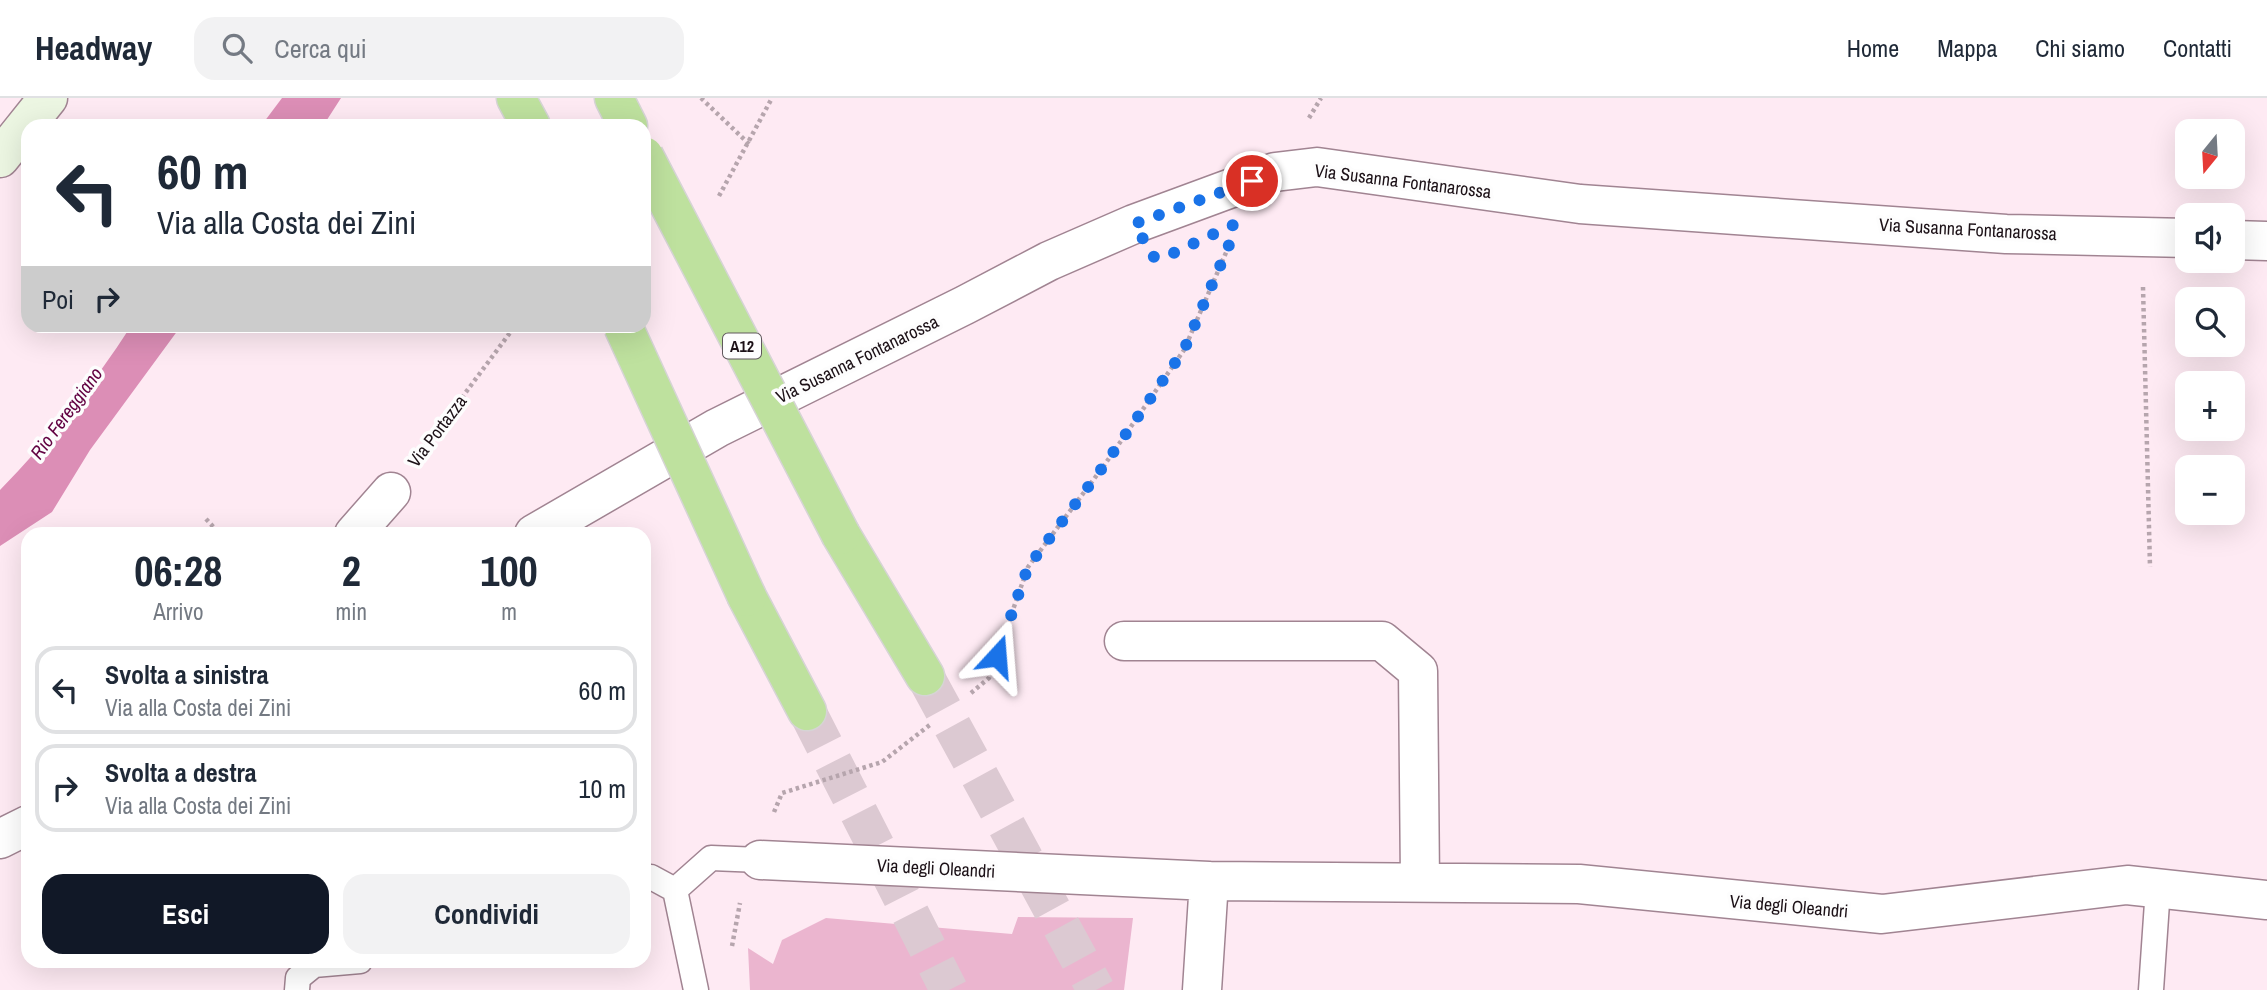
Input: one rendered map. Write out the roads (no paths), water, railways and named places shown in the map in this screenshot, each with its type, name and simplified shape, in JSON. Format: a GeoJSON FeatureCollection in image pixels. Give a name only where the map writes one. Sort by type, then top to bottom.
{"type":"FeatureCollection","features":[{"type":"Feature","properties":{"kind":"highway"},"geometry":{"type":"LineString","coordinates":[[516,98],[527,119]]}},
{"type":"Feature","properties":{"kind":"highway"},"geometry":{"type":"LineString","coordinates":[[614,98],[624,119]]}},
{"type":"Feature","properties":{"kind":"highway","name":"A12"},"geometry":{"type":"LineString","coordinates":[[651,169],[841,535],[925,676]]}},
{"type":"Feature","properties":{"kind":"highway"},"geometry":{"type":"LineString","coordinates":[[626,333],[747,597],[807,711]]}},
{"type":"Feature","properties":{"kind":"street"},"geometry":{"type":"LineString","coordinates":[[31,119],[48,98]]}},
{"type":"Feature","properties":{"kind":"street"},"geometry":{"type":"LineString","coordinates":[[0,159],[21,132]]}},
{"type":"Feature","properties":{"kind":"street","name":"Via Susanna Fontanarossa"},"geometry":{"type":"LineString","coordinates":[[546,527],[717,428],[1049,261],[1134,224],[1275,172],[1317,167],[1580,204],[2006,234],[2175,238]]}},
{"type":"Feature","properties":{"kind":"street"},"geometry":{"type":"LineString","coordinates":[[2245,240],[2267,241]]}},
{"type":"Feature","properties":{"kind":"street"},"geometry":{"type":"LineString","coordinates":[[360,527],[391,492]]}},
{"type":"Feature","properties":{"kind":"street"},"geometry":{"type":"LineString","coordinates":[[1124,641],[1382,641],[1418,671],[1419,882]]}},
{"type":"Feature","properties":{"kind":"street"},"geometry":{"type":"LineString","coordinates":[[0,839],[21,828]]}},
{"type":"Feature","properties":{"kind":"street","name":"Via degli Oleandri"},"geometry":{"type":"LineString","coordinates":[[760,860],[1209,881],[1579,884],[1882,914],[2127,885],[2267,900]]}},
{"type":"Feature","properties":{"kind":"street"},"geometry":{"type":"LineString","coordinates":[[1202,990],[1209,881]]}},
{"type":"Feature","properties":{"kind":"lane","name":"Via degli Oleandri"},"geometry":{"type":"LineString","coordinates":[[675,890],[711,858],[760,860]]}},
{"type":"Feature","properties":{"kind":"lane"},"geometry":{"type":"LineString","coordinates":[[651,877],[675,890],[696,990]]}},
{"type":"Feature","properties":{"kind":"lane"},"geometry":{"type":"LineString","coordinates":[[2151,990],[2158,888]]}},
{"type":"Feature","properties":{"kind":"lane"},"geometry":{"type":"LineString","coordinates":[[297,990],[298,978],[310,968]]}},
{"type":"Feature","properties":{"kind":"tunnel"},"geometry":{"type":"LineString","coordinates":[[925,676],[1096,990]]}},
{"type":"Feature","properties":{"kind":"tunnel"},"geometry":{"type":"LineString","coordinates":[[807,711],[949,990]]}},
{"type":"Feature","properties":{"kind":"water label","name":"Rio Fereggiano"},"geometry":{"type":"Point","coordinates":[66,413]}}]}
